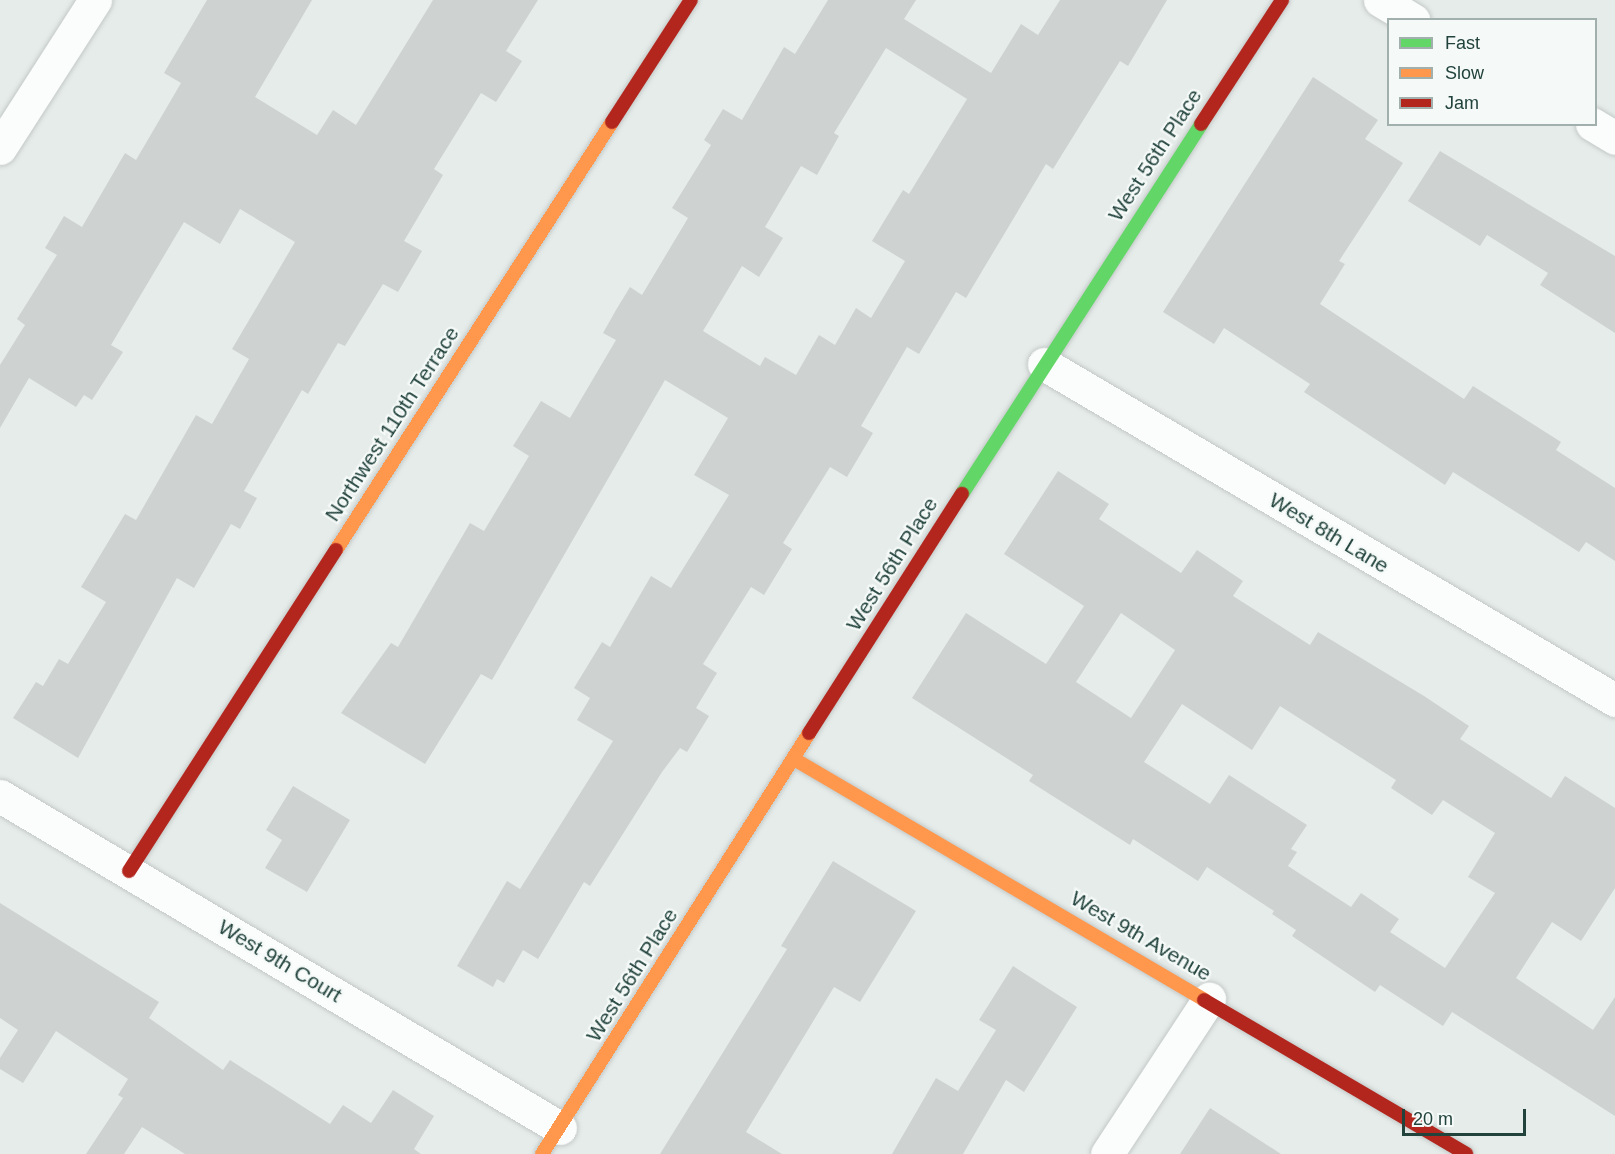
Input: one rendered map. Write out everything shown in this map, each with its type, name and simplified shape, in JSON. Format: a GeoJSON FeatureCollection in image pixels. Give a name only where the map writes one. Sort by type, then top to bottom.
{"type":"FeatureCollection","features":[{"type":"Feature","properties":{"kind":"street"},"geometry":{"type":"LineString","coordinates":[[0,148],[95,0]]}},
{"type":"Feature","properties":{"kind":"street","name":"Northwest 110th Terrace"},"geometry":{"type":"LineString","coordinates":[[129,871],[691,0]]}},
{"type":"Feature","properties":{"kind":"street","name":"West 56th Place"},"geometry":{"type":"LineString","coordinates":[[551,1141],[1044,364],[1282,0]]}},
{"type":"Feature","properties":{"kind":"street"},"geometry":{"type":"LineString","coordinates":[[1380,0],[1410,18]]}},
{"type":"Feature","properties":{"kind":"street"},"geometry":{"type":"LineString","coordinates":[[1595,126],[1615,138]]}},
{"type":"Feature","properties":{"kind":"street","name":"West 8th Lane"},"geometry":{"type":"LineString","coordinates":[[1044,364],[1615,700]]}},
{"type":"Feature","properties":{"kind":"street","name":"West 9th Avenue"},"geometry":{"type":"LineString","coordinates":[[794,759],[1209,999],[1466,1154]]}},
{"type":"Feature","properties":{"kind":"street","name":"West 9th Court"},"geometry":{"type":"LineString","coordinates":[[0,796],[129,871],[551,1141]]}},
{"type":"Feature","properties":{"kind":"street"},"geometry":{"type":"LineString","coordinates":[[1107,1154],[1209,999]]}},
{"type":"Feature","properties":{"kind":"building"},"geometry":{"type":"Polygon","coordinates":[[[207,0],[312,0],[255,97],[317,135],[333,110],[356,125],[433,0],[538,0],[506,51],[522,61],[496,102],[481,93],[434,169],[443,175],[404,241],[422,251],[398,292],[383,284],[345,346],[338,343],[308,394],[302,390],[244,491],[257,498],[240,529],[231,524],[194,588],[177,578],[78,758],[13,718],[36,682],[43,686],[59,659],[68,664],[106,602],[81,587],[125,514],[136,520],[196,415],[212,424],[249,359],[232,349],[295,242],[240,209],[220,244],[184,222],[111,345],[123,352],[92,400],[84,395],[76,407],[29,378],[0,428],[0,365],[25,325],[17,319],[57,255],[45,248],[64,216],[82,227],[125,153],[136,160],[181,83],[164,73],[207,0]]]}},
{"type":"Feature","properties":{"kind":"building"},"geometry":{"type":"Polygon","coordinates":[[[828,0],[916,0],[904,19],[991,73],[1021,24],[1038,35],[1060,0],[1167,0],[1128,66],[1120,61],[1053,169],[1046,164],[966,298],[956,292],[919,354],[907,347],[861,426],[873,433],[847,477],[830,467],[783,543],[792,549],[764,595],[751,587],[703,664],[717,673],[696,708],[709,716],[687,752],[680,748],[662,772],[590,886],[584,882],[538,959],[523,950],[504,983],[497,979],[493,987],[457,966],[507,881],[520,889],[613,741],[577,720],[590,698],[574,688],[602,642],[610,647],[651,576],[671,588],[729,495],[694,475],[728,418],[665,380],[492,680],[481,674],[425,764],[341,713],[391,643],[398,647],[470,523],[484,531],[529,456],[513,446],[541,401],[570,418],[616,340],[603,333],[616,310],[630,287],[642,295],[688,218],[672,208],[711,145],[704,140],[723,109],[742,120],[784,47],[795,54],[828,0]],[[886,48],[834,133],[839,136],[817,175],[801,166],[765,227],[783,238],[759,277],[742,266],[703,331],[760,366],[765,357],[796,375],[819,335],[835,345],[856,308],[871,318],[905,261],[872,241],[903,190],[909,194],[967,99],[886,48]]]}},
{"type":"Feature","properties":{"kind":"building"},"geometry":{"type":"Polygon","coordinates":[[[1313,77],[1378,120],[1365,139],[1403,163],[1339,261],[1345,264],[1320,304],[1464,399],[1473,386],[1561,442],[1556,450],[1615,488],[1615,561],[1586,542],[1579,552],[1453,472],[1445,485],[1304,392],[1310,384],[1224,328],[1214,344],[1163,312],[1313,77]]]}},
{"type":"Feature","properties":{"kind":"building"},"geometry":{"type":"Polygon","coordinates":[[[1440,151],[1615,256],[1615,333],[1540,285],[1548,273],[1487,235],[1480,246],[1408,201],[1440,151]]]}},
{"type":"Feature","properties":{"kind":"building"},"geometry":{"type":"Polygon","coordinates":[[[1058,471],[1109,504],[1099,519],[1181,573],[1197,550],[1243,581],[1233,596],[1310,645],[1318,632],[1424,696],[1469,726],[1460,739],[1551,798],[1565,776],[1615,808],[1615,888],[1581,941],[1552,922],[1516,978],[1593,1030],[1615,997],[1615,1116],[1452,1012],[1443,1026],[1380,985],[1375,992],[1292,936],[1296,930],[1272,914],[1274,911],[1207,867],[1198,881],[1133,839],[1130,845],[1029,781],[1033,775],[912,698],[966,613],[1046,664],[1084,606],[1004,554],[1058,471]],[[1121,613],[1076,682],[1131,718],[1175,650],[1121,613]],[[1182,704],[1144,762],[1210,804],[1229,775],[1307,825],[1291,849],[1297,852],[1288,866],[1351,907],[1361,893],[1399,919],[1390,932],[1445,968],[1495,893],[1468,877],[1495,833],[1443,800],[1432,815],[1391,788],[1396,780],[1280,706],[1252,750],[1182,704]]]}},
{"type":"Feature","properties":{"kind":"building"},"geometry":{"type":"Polygon","coordinates":[[[293,786],[350,820],[307,892],[265,868],[282,840],[266,830],[293,786]]]}},
{"type":"Feature","properties":{"kind":"building"},"geometry":{"type":"Polygon","coordinates":[[[833,861],[916,911],[860,1002],[834,987],[746,1132],[782,1154],[660,1154],[787,949],[781,946],[833,861]]]}},
{"type":"Feature","properties":{"kind":"building"},"geometry":{"type":"Polygon","coordinates":[[[0,903],[159,1002],[149,1018],[223,1070],[230,1060],[330,1124],[343,1105],[371,1123],[393,1090],[434,1116],[414,1149],[421,1154],[185,1154],[142,1127],[124,1154],[86,1154],[123,1098],[118,1095],[128,1079],[56,1031],[23,1083],[0,1069],[0,1058],[18,1030],[0,1018],[0,903]]]}},
{"type":"Feature","properties":{"kind":"building"},"geometry":{"type":"Polygon","coordinates":[[[1013,966],[1077,1007],[1024,1092],[1006,1080],[963,1154],[892,1154],[936,1078],[958,1091],[996,1030],[979,1020],[1013,966]]]}},
{"type":"Feature","properties":{"kind":"building"},"geometry":{"type":"Polygon","coordinates":[[[1210,1108],[1281,1154],[1180,1154],[1210,1108]]]}},
{"type":"Feature","properties":{"kind":"traffic: fast"},"geometry":{"type":"LineString","coordinates":[[962,494],[1201,124]]}},
{"type":"Feature","properties":{"kind":"traffic: slow"},"geometry":{"type":"LineString","coordinates":[[336,550],[612,122]]}},
{"type":"Feature","properties":{"kind":"traffic: slow"},"geometry":{"type":"LineString","coordinates":[[542,1154],[809,733]]}},
{"type":"Feature","properties":{"kind":"traffic: slow"},"geometry":{"type":"LineString","coordinates":[[794,759],[1204,1000]]}},
{"type":"Feature","properties":{"kind":"traffic: jam"},"geometry":{"type":"LineString","coordinates":[[612,122],[691,0]]}},
{"type":"Feature","properties":{"kind":"traffic: jam"},"geometry":{"type":"LineString","coordinates":[[1201,124],[1282,0]]}},
{"type":"Feature","properties":{"kind":"traffic: jam"},"geometry":{"type":"LineString","coordinates":[[809,733],[962,494]]}},
{"type":"Feature","properties":{"kind":"traffic: jam"},"geometry":{"type":"LineString","coordinates":[[129,871],[336,550]]}},
{"type":"Feature","properties":{"kind":"traffic: jam"},"geometry":{"type":"LineString","coordinates":[[1204,1000],[1466,1154]]}}]}
